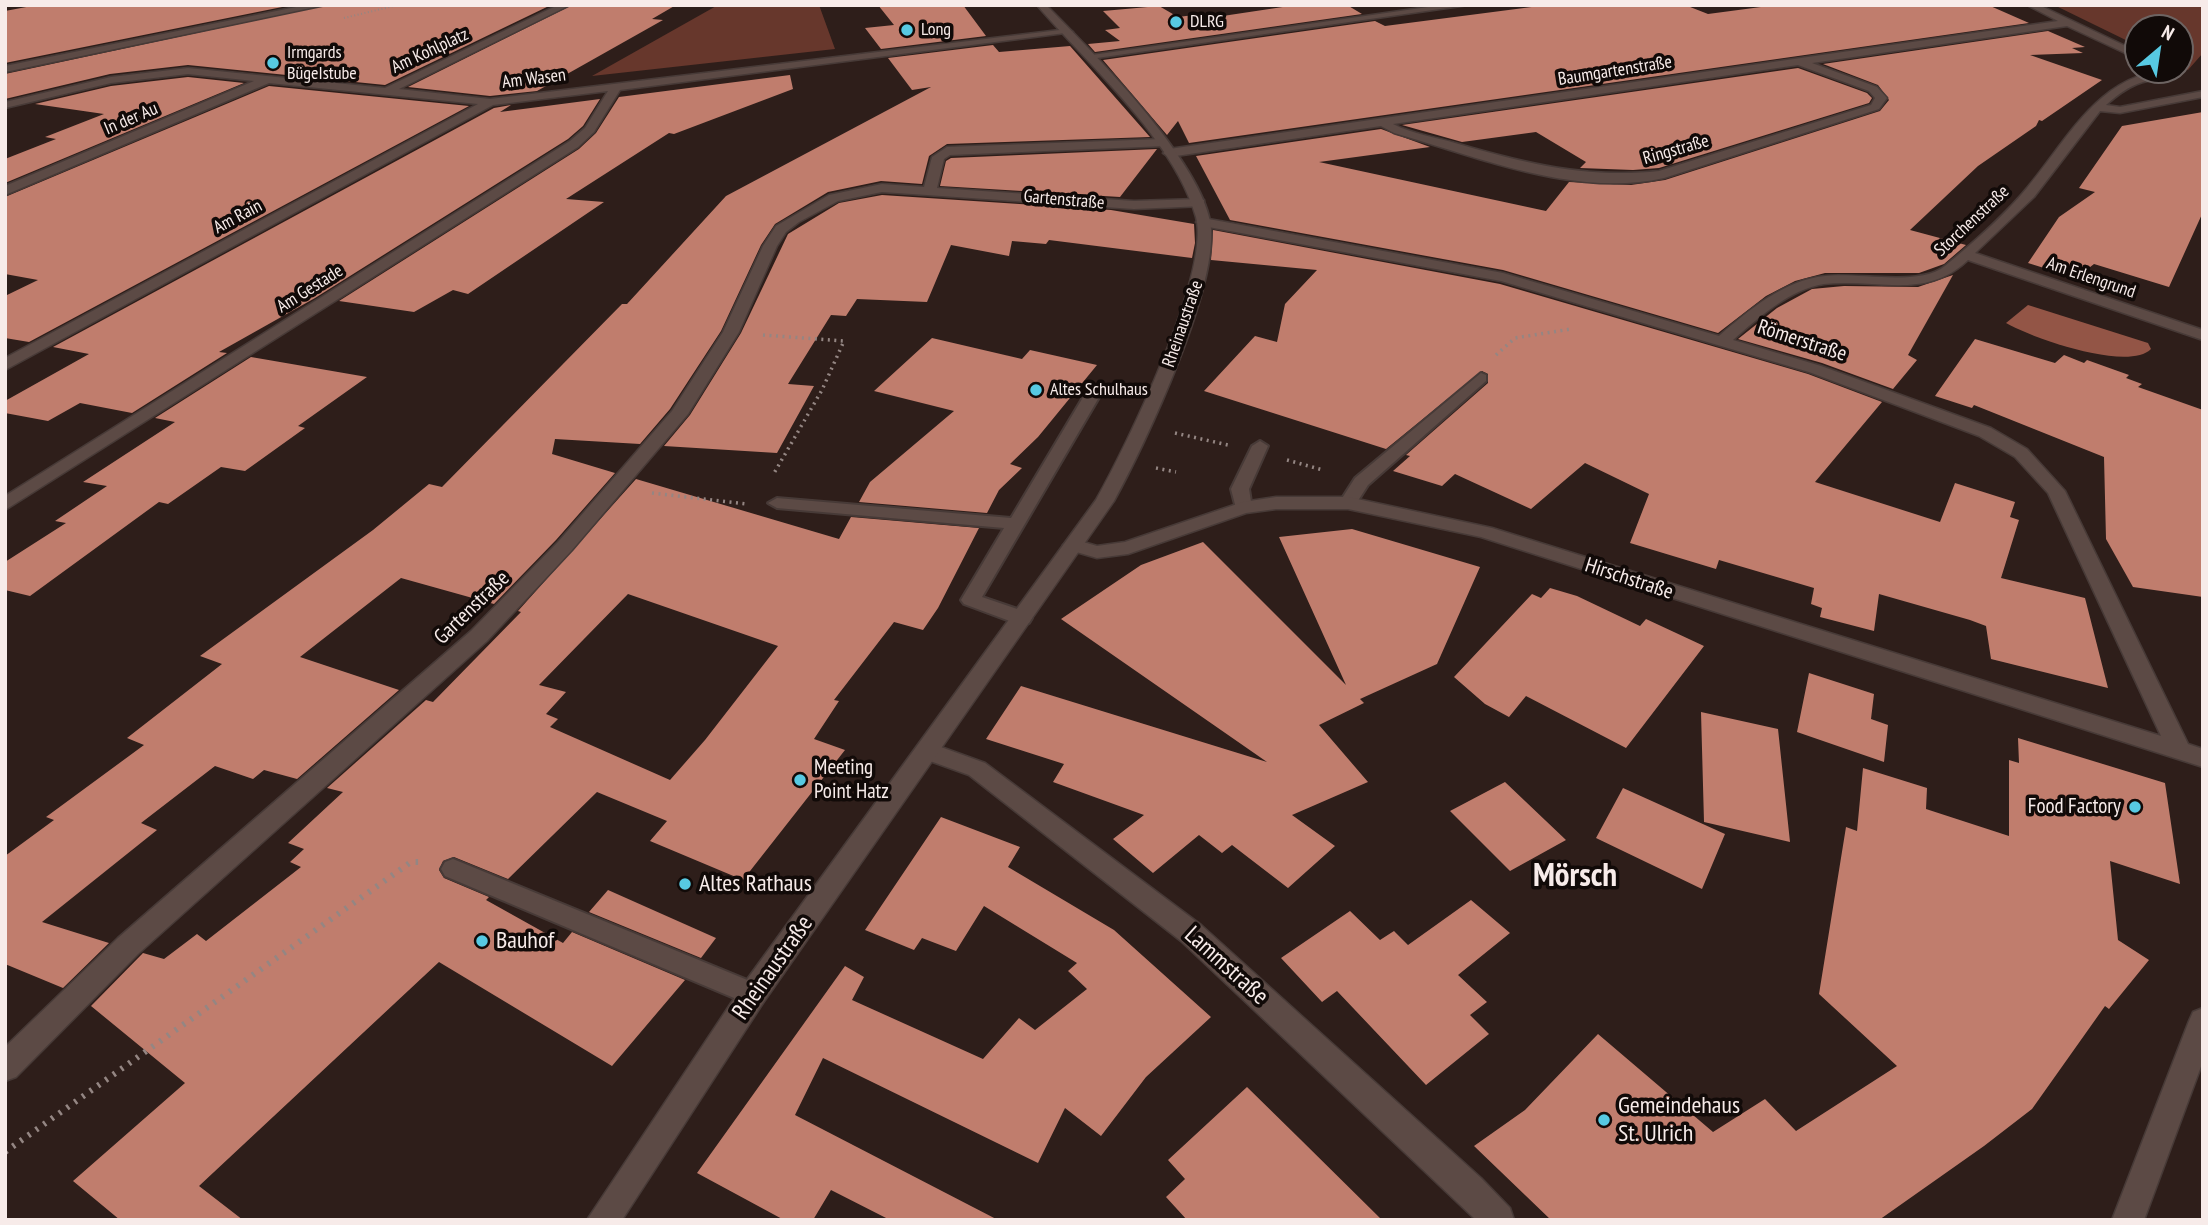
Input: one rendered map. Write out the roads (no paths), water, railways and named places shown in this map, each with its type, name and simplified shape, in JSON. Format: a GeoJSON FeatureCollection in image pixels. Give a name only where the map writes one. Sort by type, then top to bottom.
{"type":"FeatureCollection","features":[{"type":"Feature","properties":{"kind":"street"},"geometry":{"type":"LineString","coordinates":[[5,69],[321,5]]}},
{"type":"Feature","properties":{"kind":"street","name":"Am Kohlplatz"},"geometry":{"type":"LineString","coordinates":[[385,92],[566,5]]}},
{"type":"Feature","properties":{"kind":"street"},"geometry":{"type":"LineString","coordinates":[[1041,5],[1090,56],[1165,148],[1201,213]]}},
{"type":"Feature","properties":{"kind":"street"},"geometry":{"type":"LineString","coordinates":[[1382,5],[1398,14]]}},
{"type":"Feature","properties":{"kind":"street"},"geometry":{"type":"LineString","coordinates":[[1090,56],[1464,5]]}},
{"type":"Feature","properties":{"kind":"street"},"geometry":{"type":"LineString","coordinates":[[2031,5],[2124,49]]}},
{"type":"Feature","properties":{"kind":"street","name":"Baumgartenstraße"},"geometry":{"type":"LineString","coordinates":[[1165,148],[1384,124],[2067,23]]}},
{"type":"Feature","properties":{"kind":"street","name":"Am Wasen"},"geometry":{"type":"LineString","coordinates":[[5,105],[147,74],[188,71],[489,102],[1068,32]]}},
{"type":"Feature","properties":{"kind":"street","name":"Ringstraße"},"geometry":{"type":"LineString","coordinates":[[1384,124],[1398,131],[1565,173],[1633,180],[1660,175],[1875,107],[1881,98],[1873,89],[1796,61]]}},
{"type":"Feature","properties":{"kind":"street","name":"In der Au"},"geometry":{"type":"LineString","coordinates":[[5,191],[270,78]]}},
{"type":"Feature","properties":{"kind":"street","name":"Storchenstraße"},"geometry":{"type":"LineString","coordinates":[[1724,340],[1750,317],[1809,283],[1843,279],[1926,280],[1948,271],[2029,194],[2097,107],[2125,84]]}},
{"type":"Feature","properties":{"kind":"street","name":"Am Gestade"},"geometry":{"type":"LineString","coordinates":[[5,504],[574,144],[590,130],[616,87]]}},
{"type":"Feature","properties":{"kind":"street"},"geometry":{"type":"LineString","coordinates":[[2097,107],[2120,110],[2203,94]]}},
{"type":"Feature","properties":{"kind":"street","name":"Am Rain"},"geometry":{"type":"LineString","coordinates":[[5,365],[489,102]]}},
{"type":"Feature","properties":{"kind":"street"},"geometry":{"type":"LineString","coordinates":[[930,189],[938,157],[947,151],[1165,148]]}},
{"type":"Feature","properties":{"kind":"street","name":"Gartenstraße"},"geometry":{"type":"LineString","coordinates":[[5,1067],[128,946],[479,636],[565,546],[679,414],[731,332],[770,246],[781,229],[794,219],[834,198],[858,191],[901,187],[1201,213]]}},
{"type":"Feature","properties":{"kind":"street","name":"Römerstraße"},"geometry":{"type":"LineString","coordinates":[[1201,213],[1490,274],[1724,340],[1923,407],[1985,432],[2021,453],[2056,491],[2170,727],[2178,750]]}},
{"type":"Feature","properties":{"kind":"street","name":"Rheinaustraße"},"geometry":{"type":"LineString","coordinates":[[603,1220],[753,994],[1105,501],[1128,461],[1169,369],[1202,271],[1201,213]]}},
{"type":"Feature","properties":{"kind":"street","name":"Am Erlengrund"},"geometry":{"type":"LineString","coordinates":[[1967,255],[2203,335]]}},
{"type":"Feature","properties":{"kind":"street","name":"Hirschstraße"},"geometry":{"type":"LineString","coordinates":[[1073,545],[1097,552],[1128,548],[1243,508],[1276,503],[1349,503],[1485,532],[2178,750]]}},
{"type":"Feature","properties":{"kind":"street"},"geometry":{"type":"LineString","coordinates":[[2178,750],[2203,758]]}},
{"type":"Feature","properties":{"kind":"street","name":"Lammstraße"},"geometry":{"type":"LineString","coordinates":[[927,751],[977,769],[1191,933],[1469,1189],[1498,1220]]}},
{"type":"Feature","properties":{"kind":"street"},"geometry":{"type":"LineString","coordinates":[[2128,1220],[2203,1021]]}},
{"type":"Feature","properties":{"kind":"lane"},"geometry":{"type":"LineString","coordinates":[[1349,503],[1361,482],[1481,378]]}},
{"type":"Feature","properties":{"kind":"lane"},"geometry":{"type":"LineString","coordinates":[[1022,618],[971,600],[1093,394]]}},
{"type":"Feature","properties":{"kind":"lane"},"geometry":{"type":"LineString","coordinates":[[1243,508],[1240,489],[1259,449]]}},
{"type":"Feature","properties":{"kind":"lane"},"geometry":{"type":"LineString","coordinates":[[777,503],[1015,524]]}},
{"type":"Feature","properties":{"kind":"lane"},"geometry":{"type":"LineString","coordinates":[[443,866],[753,994]]}},
{"type":"Feature","properties":{"kind":"place","name":"DLRG"},"geometry":{"type":"Point","coordinates":[1176,22]}},
{"type":"Feature","properties":{"kind":"place","name":"Long"},"geometry":{"type":"Point","coordinates":[907,30]}},
{"type":"Feature","properties":{"kind":"place","name":"Irmgards BügeIstube"},"geometry":{"type":"Point","coordinates":[273,63]}},
{"type":"Feature","properties":{"kind":"place","name":"Altes Schulhaus"},"geometry":{"type":"Point","coordinates":[1036,390]}},
{"type":"Feature","properties":{"kind":"place","name":"Meeting Point Hatz"},"geometry":{"type":"Point","coordinates":[800,780]}},
{"type":"Feature","properties":{"kind":"place","name":"Food Factory"},"geometry":{"type":"Point","coordinates":[2135,807]}},
{"type":"Feature","properties":{"kind":"place","name":"Altes Rathaus"},"geometry":{"type":"Point","coordinates":[685,884]}},
{"type":"Feature","properties":{"kind":"place","name":"Bauhof"},"geometry":{"type":"Point","coordinates":[482,941]}},
{"type":"Feature","properties":{"kind":"place","name":"Gemeindehaus St. Ulrich"},"geometry":{"type":"Point","coordinates":[1604,1120]}},
{"type":"Feature","properties":{"kind":"district","name":"Mörsch"},"geometry":{"type":"Point","coordinates":[1575,877]}}]}
